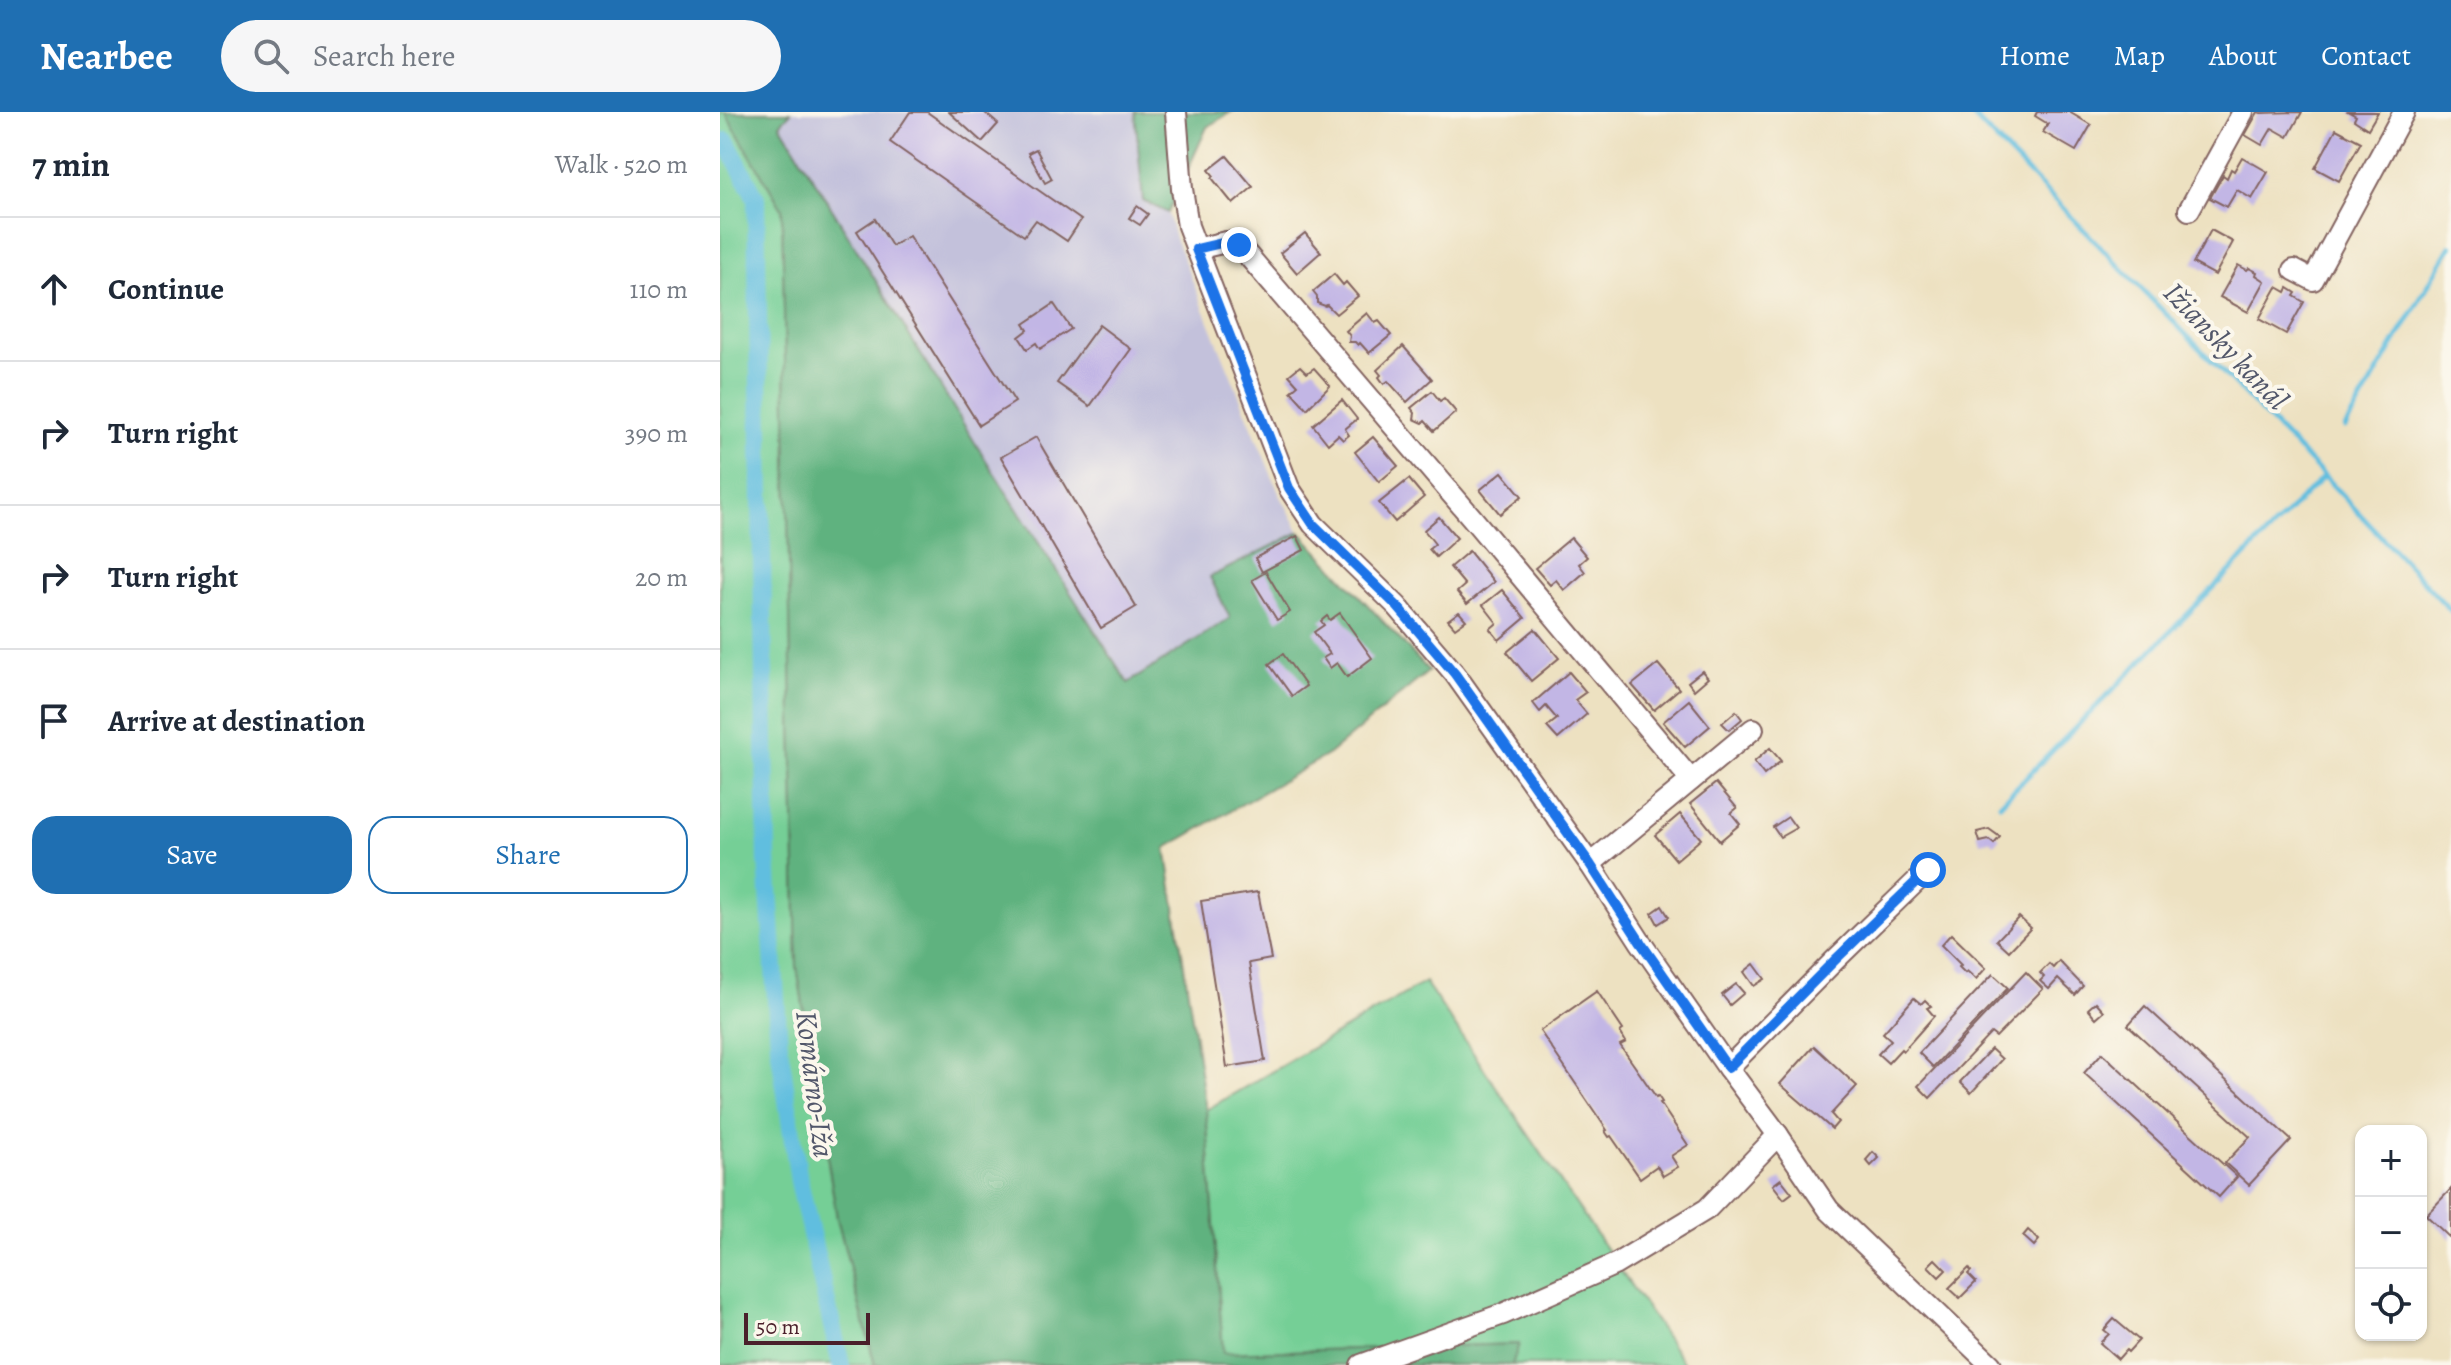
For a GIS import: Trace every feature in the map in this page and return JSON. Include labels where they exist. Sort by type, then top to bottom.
[{"type":"street","points":[[1176,112],[1188,226],[1289,488],[1313,524],[1397,606],[1455,674],[1829,1210],[1991,1365]]},
{"type":"street","points":[[2189,210],[2243,112]]},
{"type":"street","points":[[2294,270],[2313,280],[2404,112]]},
{"type":"street","points":[[1196,249],[1226,242],[1239,245],[1691,780]]},
{"type":"street","points":[[1590,864],[1753,729]]},
{"type":"street","points":[[1728,1068],[1928,870]]},
{"type":"street","points":[[1361,1365],[1503,1314],[1616,1264],[1707,1209],[1778,1135]]},
{"type":"shaded area","points":[[791,112],[1135,112],[1143,201],[1168,213],[1175,238],[1278,491],[1300,532],[1210,577],[1230,618],[1129,683],[977,446],[780,124]]},
{"type":"green space","points":[[720,112],[725,112],[782,209],[797,967],[837,1218],[875,1365],[720,1365]]},
{"type":"green space","points":[[725,112],[791,112],[780,124],[977,446],[1128,683],[1230,618],[1210,577],[1300,532],[1429,671],[1329,754],[1166,848],[1206,1110],[1223,1353],[1519,1344],[1512,1365],[875,1365],[837,1218],[797,967],[782,209]]},
{"type":"green space","points":[[1135,112],[1231,112],[1207,127],[1168,213],[1143,201]]},
{"type":"green space","points":[[1425,982],[1685,1365],[1512,1365],[1518,1344],[1223,1353],[1206,1110]]},
{"type":"building","points":[[910,112],[927,112],[1081,220],[1067,241],[1036,220],[1024,236],[890,142]]},
{"type":"building","points":[[949,112],[984,112],[998,124],[982,142]]},
{"type":"building","points":[[2037,112],[2069,112],[2091,125],[2076,151],[2043,132],[2048,124],[2035,116]]},
{"type":"building","points":[[2258,112],[2302,112],[2288,137],[2272,128],[2262,145],[2245,135]]},
{"type":"building","points":[[2349,112],[2378,112],[2368,129],[2354,120],[2356,116]]},
{"type":"building","points":[[2336,129],[2361,142],[2339,181],[2315,168]]},
{"type":"building","points":[[1036,149],[1052,179],[1045,183],[1028,153]]},
{"type":"building","points":[[1227,156],[1253,187],[1233,204],[1209,170]]},
{"type":"building","points":[[2242,157],[2268,172],[2252,199],[2237,190],[2227,207],[2210,198],[2223,175],[2227,178]]},
{"type":"building","points":[[1137,206],[1148,214],[1140,225],[1129,218]]},
{"type":"building","points":[[875,219],[892,246],[909,236],[1015,402],[979,425],[857,231]]},
{"type":"building","points":[[2211,230],[2233,242],[2215,275],[2193,263]]},
{"type":"building","points":[[1305,233],[1321,252],[1297,273],[1280,253]]},
{"type":"building","points":[[2238,265],[2257,272],[2256,275],[2265,281],[2248,312],[2220,297]]},
{"type":"building","points":[[1334,274],[1358,296],[1336,314],[1327,305],[1317,303],[1313,292]]},
{"type":"building","points":[[2277,287],[2286,292],[2288,288],[2304,302],[2286,334],[2259,319]]},
{"type":"building","points":[[1054,304],[1071,329],[1040,349],[1036,343],[1027,349],[1019,337],[1028,330],[1024,324]]},
{"type":"building","points":[[1367,313],[1391,335],[1369,353],[1360,343],[1349,342],[1350,336],[1346,331]]},
{"type":"building","points":[[1099,325],[1131,349],[1090,406],[1057,383]]},
{"type":"building","points":[[1403,346],[1432,379],[1407,402],[1388,381],[1384,384],[1377,370]]},
{"type":"building","points":[[1300,366],[1307,373],[1314,368],[1330,386],[1307,409],[1291,391],[1298,385],[1289,375]]},
{"type":"building","points":[[1432,391],[1440,401],[1444,398],[1456,412],[1434,431],[1425,421],[1414,419],[1415,413],[1411,408]]},
{"type":"building","points":[[1342,400],[1357,419],[1345,429],[1349,435],[1343,440],[1338,435],[1328,444],[1313,425]]},
{"type":"building","points":[[1036,437],[1136,607],[1101,628],[1001,457]]},
{"type":"building","points":[[1373,437],[1398,466],[1379,482],[1355,452]]},
{"type":"building","points":[[1502,472],[1522,496],[1500,514],[1480,490]]},
{"type":"building","points":[[1409,479],[1424,497],[1395,522],[1379,503]]},
{"type":"building","points":[[1439,517],[1457,538],[1436,557],[1429,549],[1435,544],[1424,530]]},
{"type":"building","points":[[1297,536],[1304,550],[1262,572],[1255,558]]},
{"type":"building","points":[[1571,538],[1587,557],[1579,564],[1585,572],[1564,590],[1556,580],[1550,585],[1535,568]]},
{"type":"building","points":[[1469,551],[1494,582],[1467,604],[1457,592],[1465,585],[1450,567]]},
{"type":"building","points":[[1266,572],[1290,612],[1277,620],[1252,580]]},
{"type":"building","points":[[1502,590],[1525,618],[1499,640],[1490,629],[1497,623],[1483,605]]},
{"type":"building","points":[[1459,612],[1466,620],[1455,628],[1448,620]]},
{"type":"building","points":[[1340,613],[1372,658],[1347,677],[1337,663],[1330,668],[1323,658],[1330,654],[1314,632],[1324,625],[1321,621],[1327,616],[1330,620]]},
{"type":"building","points":[[1535,629],[1559,658],[1531,681],[1507,652]]},
{"type":"building","points":[[1283,654],[1306,686],[1292,696],[1269,664]]},
{"type":"building","points":[[1658,664],[1679,689],[1654,710],[1632,685]]},
{"type":"building","points":[[1702,671],[1708,678],[1694,690],[1688,682]]},
{"type":"building","points":[[1569,672],[1586,692],[1575,700],[1587,714],[1558,739],[1547,727],[1557,719],[1546,706],[1540,712],[1533,703]]},
{"type":"building","points":[[1689,700],[1710,726],[1685,747],[1663,722]]},
{"type":"building","points":[[1736,711],[1742,719],[1729,730],[1722,723]]},
{"type":"building","points":[[1770,748],[1781,761],[1764,775],[1754,762]]},
{"type":"building","points":[[1716,783],[1737,808],[1731,813],[1740,824],[1720,841],[1690,804]]},
{"type":"building","points":[[1680,814],[1701,839],[1676,860],[1655,835]]},
{"type":"building","points":[[1788,817],[1796,828],[1780,837],[1773,827]]},
{"type":"building","points":[[1989,829],[2000,837],[1994,844],[1989,840],[1980,842],[1977,832]]},
{"type":"building","points":[[1258,892],[1271,959],[1249,963],[1265,1061],[1227,1067],[1201,901]]},
{"type":"building","points":[[1662,906],[1669,917],[1658,924],[1652,913]]},
{"type":"building","points":[[2019,917],[2031,928],[2009,951],[1997,940]]},
{"type":"building","points":[[1951,934],[1986,968],[1976,979],[1967,971],[1965,973],[1941,945]]},
{"type":"building","points":[[2059,961],[2083,986],[2075,995],[2058,979],[2049,989],[2040,981],[2044,977],[2040,973],[2049,964],[2053,968]]},
{"type":"building","points":[[1754,964],[1765,979],[1754,986],[1744,972]]},
{"type":"building","points":[[2026,972],[2043,989],[1996,1037],[1991,1033],[1930,1098],[1918,1086]]},
{"type":"building","points":[[1993,974],[2008,988],[1933,1067],[1919,1053]]},
{"type":"building","points":[[1736,984],[1744,993],[1730,1005],[1722,995]]},
{"type":"building","points":[[1597,991],[1623,1030],[1620,1032],[1626,1042],[1620,1045],[1658,1096],[1688,1145],[1671,1156],[1678,1167],[1663,1176],[1657,1166],[1640,1178],[1609,1137],[1540,1031]]},
{"type":"building","points":[[1914,998],[1921,1004],[1925,1000],[1934,1016],[1888,1063],[1878,1054],[1891,1040],[1883,1033]]},
{"type":"building","points":[[2096,1002],[2104,1011],[2096,1018],[2088,1009]]},
{"type":"building","points":[[2145,1006],[2291,1140],[2249,1185],[2225,1163],[2250,1137],[2128,1025]]},
{"type":"building","points":[[1814,1046],[1857,1086],[1831,1114],[1838,1122],[1832,1129],[1780,1084]]},
{"type":"building","points":[[1991,1049],[2002,1059],[1971,1093],[1960,1082]]},
{"type":"building","points":[[2102,1053],[2237,1177],[2219,1197],[2084,1073]]},
{"type":"building","points":[[1873,1152],[1879,1158],[1871,1166],[1866,1160]]},
{"type":"building","points":[[1781,1179],[1792,1193],[1784,1199],[1773,1185]]},
{"type":"building","points":[[2451,1189],[2451,1239],[2427,1216]]},
{"type":"building","points":[[2028,1230],[2039,1240],[2034,1246],[2023,1236]]},
{"type":"building","points":[[1935,1259],[1946,1270],[1939,1277],[1928,1266]]},
{"type":"building","points":[[1969,1268],[1971,1271],[1968,1274],[1976,1282],[1960,1298],[1949,1288]]},
{"type":"building","points":[[2114,1319],[2139,1340],[2118,1359],[2100,1343],[2109,1334],[2104,1330]]},
{"type":"waterway","name":"Ižiansky kanál","points":[[1969,112],[2324,476],[2451,611]]},
{"type":"waterway","name":"Komárno-Iža","points":[[726,141],[756,198],[767,860],[779,1046],[799,1181],[841,1365]]},
{"type":"waterway","points":[[2345,428],[2451,246]]},
{"type":"waterway","points":[[2000,804],[2324,476]]},
{"type":"route","points":[[1239,245],[1226,242],[1196,249],[1289,488],[1313,524],[1397,606],[1455,674],[1590,864],[1728,1068],[1928,870]]}]
